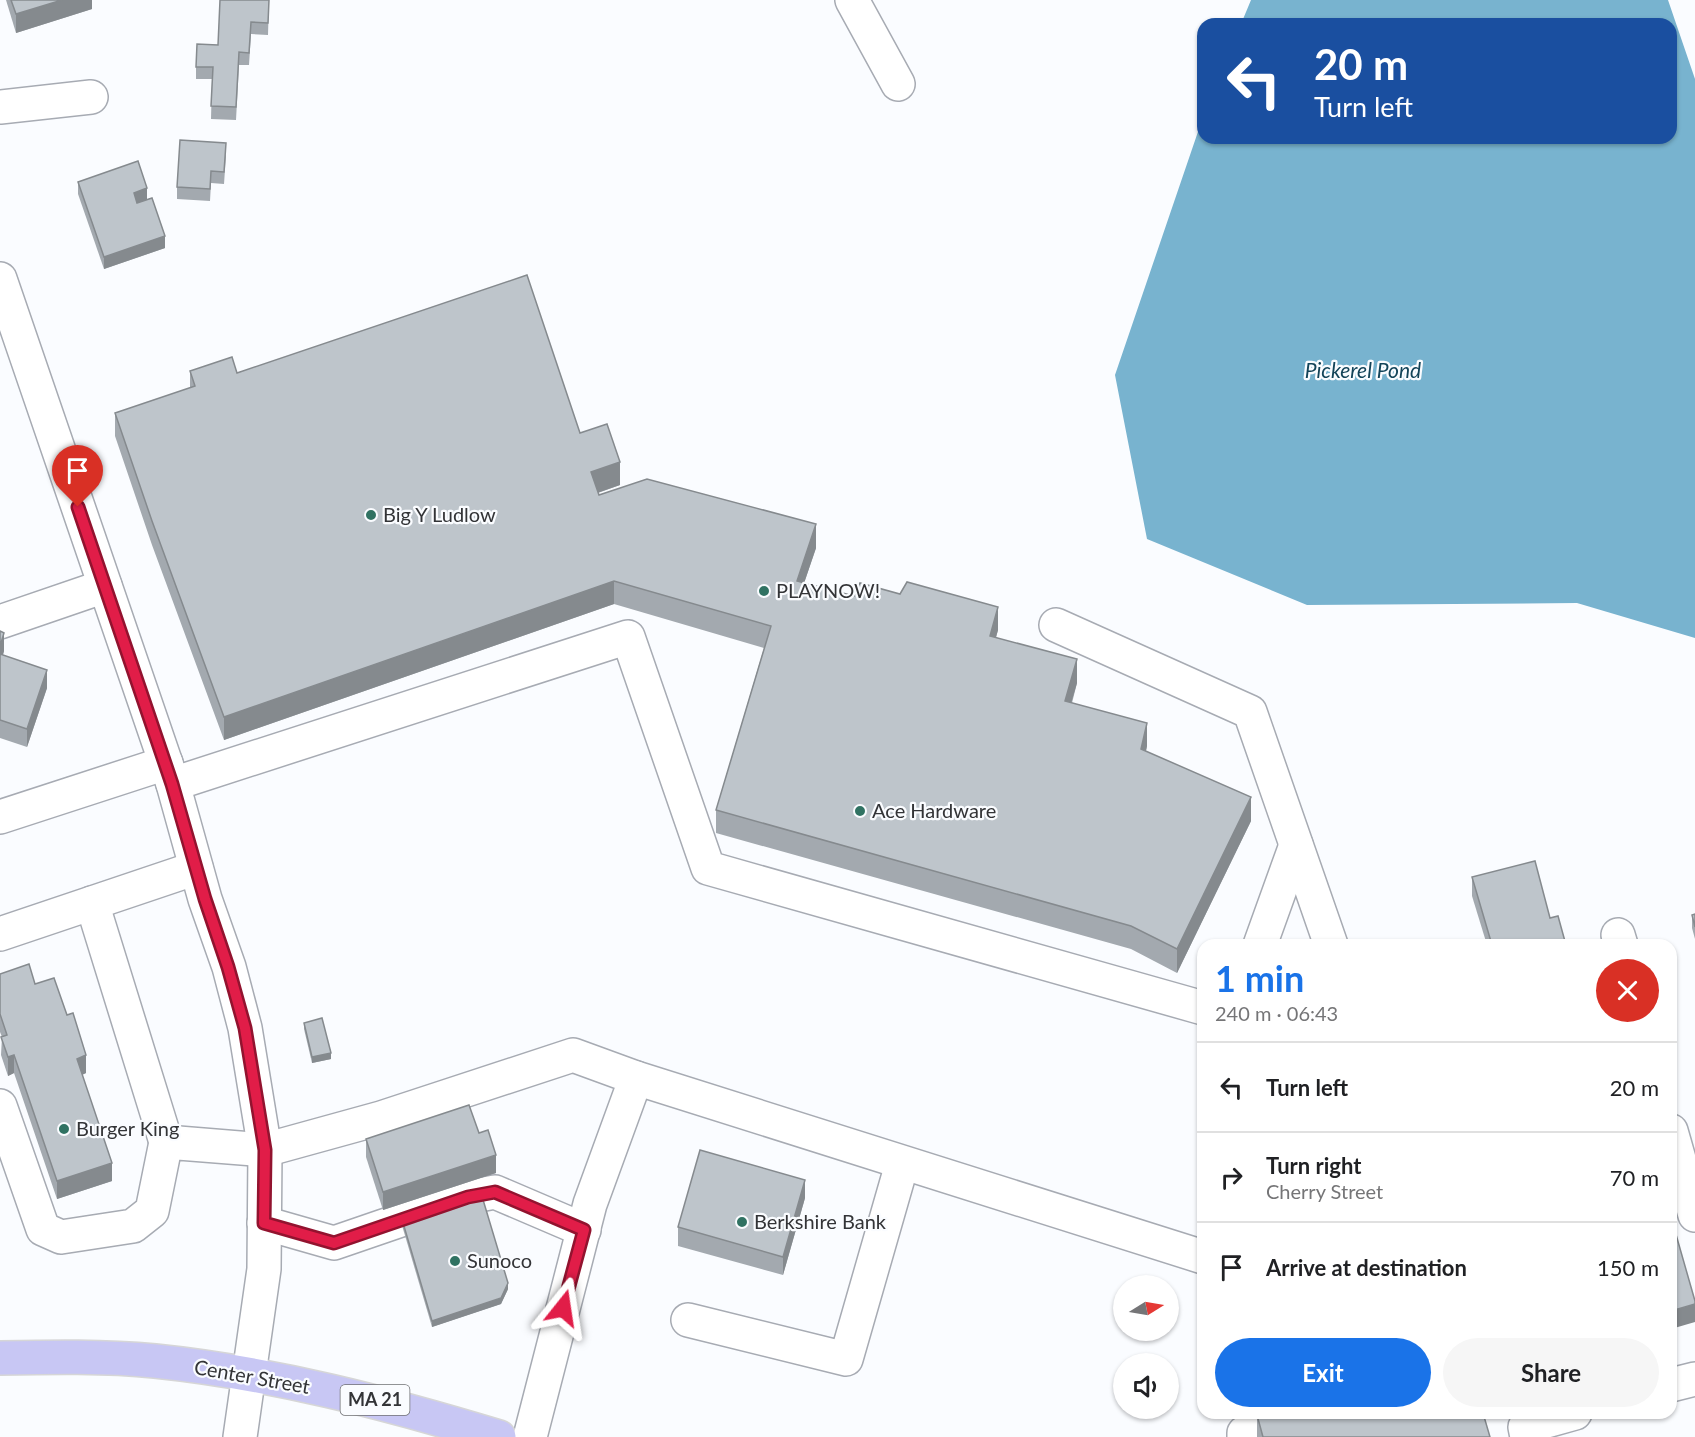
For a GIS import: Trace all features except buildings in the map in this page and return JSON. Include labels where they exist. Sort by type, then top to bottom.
[{"type":"main road","name":"Center Street","points":[[0,1358],[155,1361],[389,1403],[499,1437]]},
{"type":"street","points":[[852,0],[898,84]]},
{"type":"street","points":[[0,107],[91,97]]},
{"type":"street","points":[[0,279],[169,773],[245,1028],[265,1150],[264,1269],[240,1437]]},
{"type":"street","points":[[0,622],[105,586]]},
{"type":"street","points":[[1056,626],[1250,712],[1329,939]]},
{"type":"street","points":[[0,817],[169,773],[628,637],[708,868],[1197,1006]]},
{"type":"street","points":[[1262,939],[1296,845]]},
{"type":"street","points":[[0,934],[196,868]]},
{"type":"street","points":[[0,1106],[43,1229],[61,1237],[133,1226],[152,1211],[166,1142],[92,903]]},
{"type":"street","points":[[166,1142],[265,1150],[381,1118],[573,1055],[636,1078],[902,1164],[1197,1255]]},
{"type":"street","points":[[530,1437],[590,1204],[636,1078]]},
{"type":"street","points":[[1677,1152],[1695,1215]]},
{"type":"street","points":[[688,1320],[846,1359],[902,1164]]},
{"type":"street","points":[[264,1223],[334,1243],[468,1197],[495,1192],[584,1230]]},
{"type":"street","points":[[1677,1383],[1695,1378]]},
{"type":"street","points":[[1523,1426],[1551,1419]]},
{"type":"water","name":"Pickerel Pond","points":[[1251,0],[1668,0],[1674,18],[1244,18]]},
{"type":"water","name":"Pickerel Pond","points":[[1677,26],[1695,79],[1695,638],[1577,603],[1307,605],[1147,539],[1115,375],[1197,135],[1197,144],[1677,144]]},
{"type":"place","name":"Big Y Ludlow","points":[[371,515]]},
{"type":"place","name":"PLAYNOW!","points":[[764,591]]},
{"type":"place","name":"Ace Hardware","points":[[860,811]]},
{"type":"place","name":"Burger King","points":[[64,1129]]},
{"type":"place","name":"Berkshire Bank","points":[[742,1222]]},
{"type":"place","name":"Sunoco","points":[[455,1261]]},
{"type":"route","points":[[78,507],[172,784],[245,1028],[265,1150],[264,1223],[334,1243],[468,1197],[495,1192],[584,1230],[563,1308]]}]
